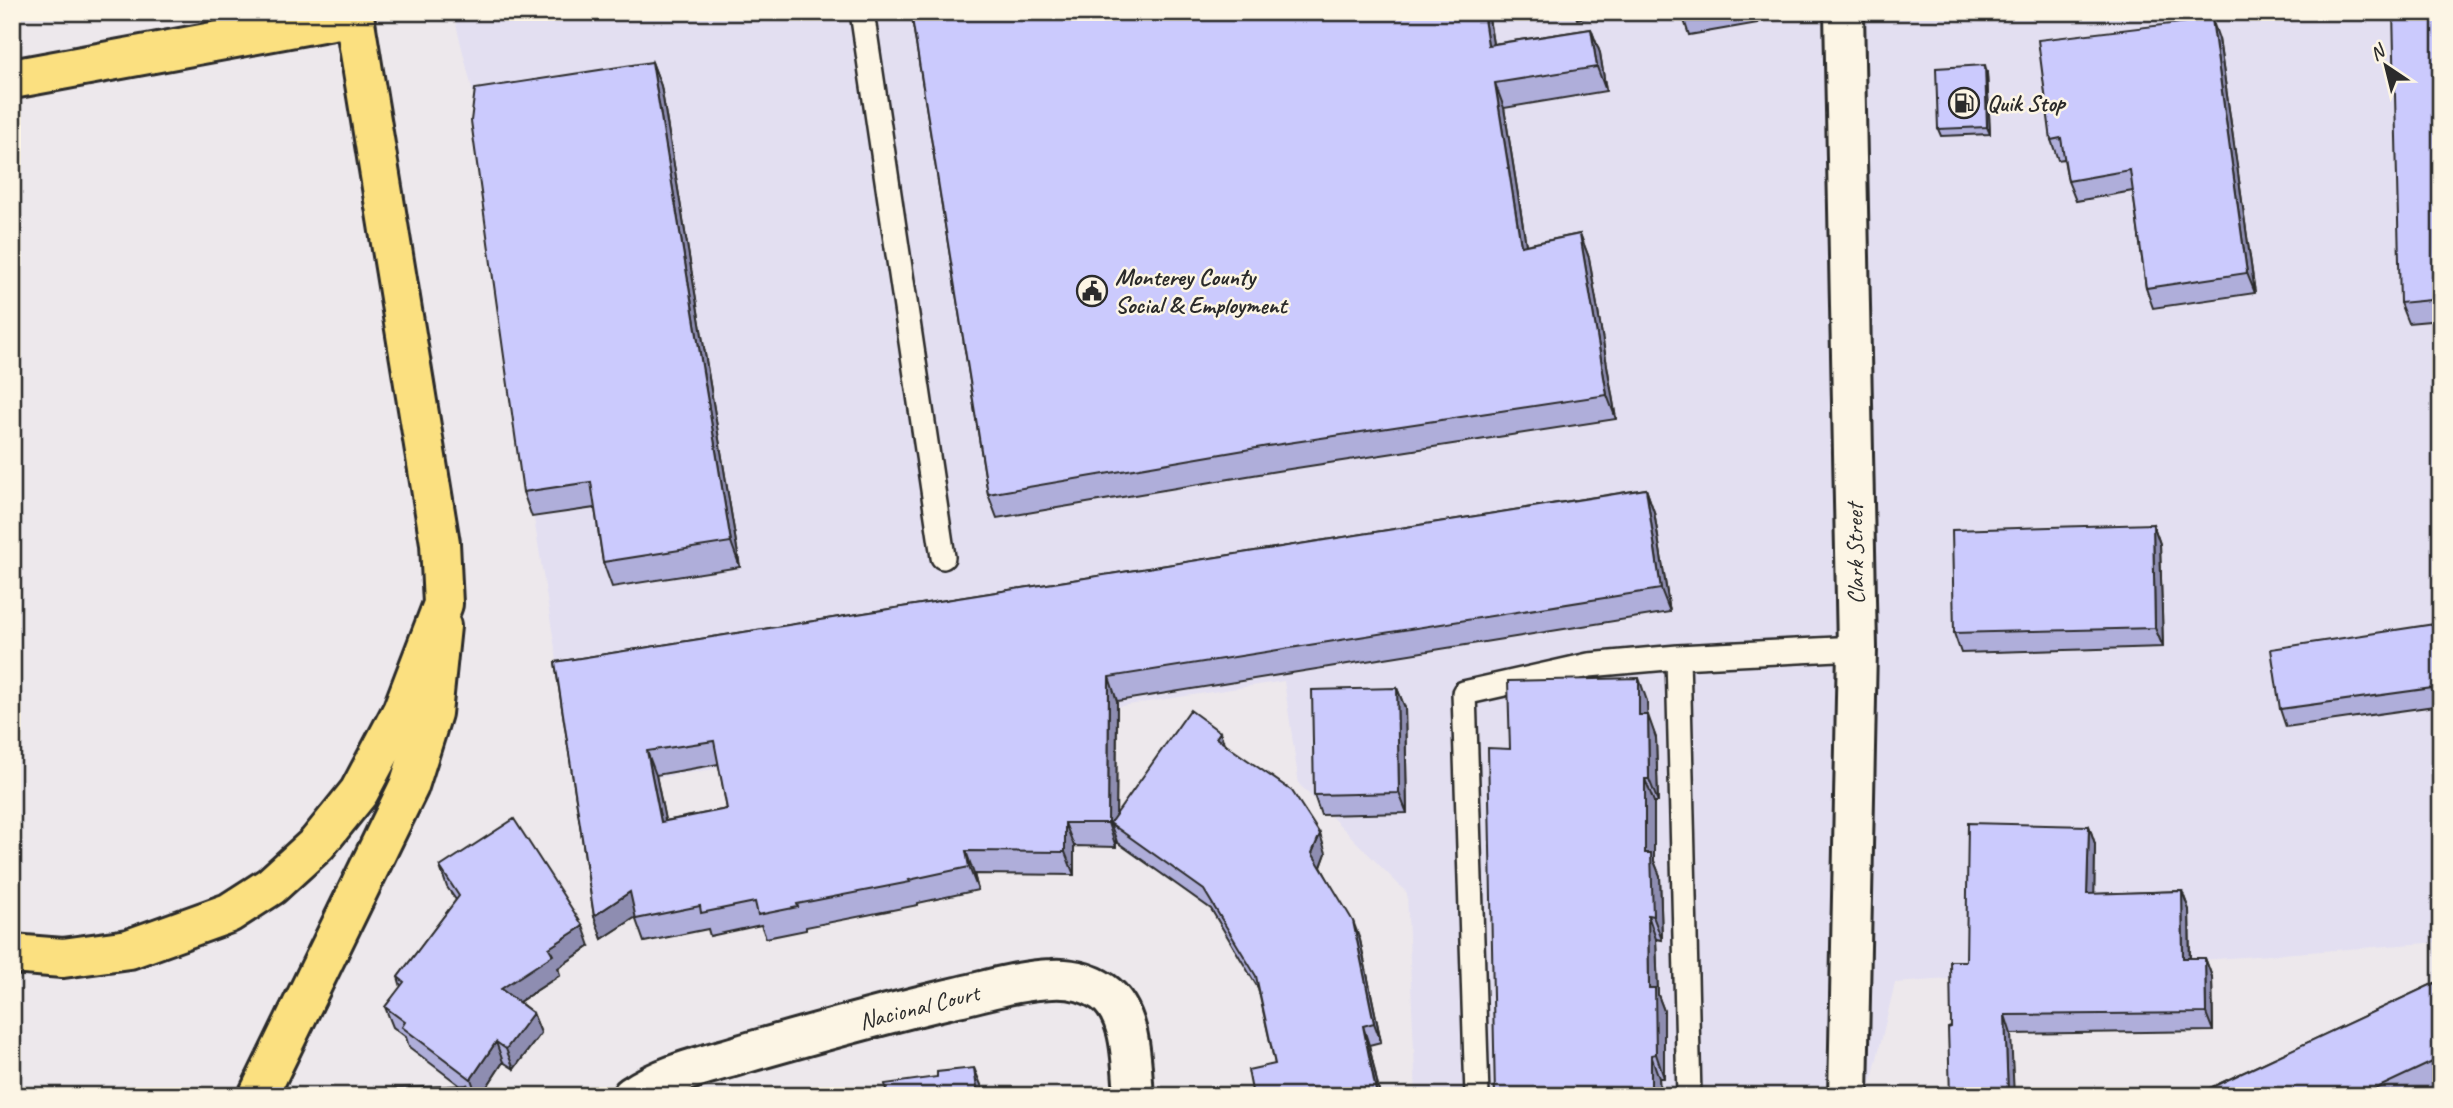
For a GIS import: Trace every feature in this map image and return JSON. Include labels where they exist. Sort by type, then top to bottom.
[{"type":"main road","points":[[12,79],[366,14],[440,543],[443,604],[432,713],[409,786],[258,1096]]},
{"type":"main road","points":[[12,954],[62,958],[129,949],[229,913],[271,886],[317,844],[359,792],[402,711],[443,604]]},
{"type":"street","name":"Clark Street","points":[[1844,12],[1857,648],[1848,1096]]},
{"type":"street","name":"Nacional Court","points":[[632,1096],[650,1084],[675,1074],[816,1033],[939,1001],[1031,981],[1053,979],[1088,985],[1103,992],[1115,1004],[1128,1041],[1134,1096]]},
{"type":"lane","points":[[862,12],[943,556]]},
{"type":"lane","points":[[1477,1096],[1464,693],[1589,665],[1678,657],[1857,648]]},
{"type":"lane","points":[[1678,657],[1689,1096]]},
{"type":"shaded area","points":[[453,12],[2441,12],[2441,942],[1895,983],[1868,1096],[1416,1096],[1407,893],[1299,784],[1284,681],[578,790],[474,149],[478,113]]},
{"type":"building","points":[[911,12],[1483,12],[1488,45],[1591,29],[1597,67],[1495,83],[1521,246],[1580,234],[1607,395],[1268,446],[988,494]]},
{"type":"building","points":[[1682,12],[1714,12],[1683,18]]},
{"type":"building","points":[[2393,12],[2441,12],[2441,299],[2400,303]]},
{"type":"building","points":[[2212,19],[2247,273],[2146,288],[2130,170],[2068,181],[2061,138],[2051,140],[2038,40]]},
{"type":"building","points":[[652,62],[731,542],[603,562],[591,482],[523,492],[471,121],[475,89]]},
{"type":"building","points":[[1985,65],[1987,127],[1938,129],[1936,68]]},
{"type":"building","points":[[1646,489],[1661,589],[1109,677],[1108,823],[1065,823],[1065,852],[966,851],[969,867],[758,915],[755,902],[701,913],[700,906],[636,919],[630,892],[594,916],[555,662]],"holes":[[[714,741],[727,809],[661,822],[647,751]]]},
{"type":"building","points":[[2153,524],[2155,628],[1954,633],[1952,530]]},
{"type":"building","points":[[2441,623],[2441,712],[2436,712],[2433,688],[2280,709],[2271,649]]},
{"type":"building","points":[[1639,678],[1639,715],[1648,715],[1649,779],[1645,779],[1645,853],[1651,853],[1653,916],[1648,915],[1649,988],[1655,988],[1656,1054],[1651,1055],[1651,1096],[1495,1096],[1488,748],[1510,749],[1508,681]]},
{"type":"building","points":[[1397,688],[1399,793],[1314,795],[1312,690]]},
{"type":"building","points":[[1190,710],[1220,732],[1216,738],[1292,791],[1320,834],[1312,853],[1353,921],[1374,1023],[1363,1026],[1377,1096],[1253,1096],[1248,1070],[1275,1064],[1256,976],[1204,890],[1110,823]]},
{"type":"building","points":[[514,819],[583,926],[549,948],[553,955],[501,989],[533,1013],[506,1049],[496,1042],[471,1079],[402,1027],[405,1022],[385,1007],[404,982],[398,977],[459,896],[440,867]]},
{"type":"building","points":[[1968,823],[2089,826],[2087,894],[2182,891],[2183,958],[2205,958],[2206,1013],[2005,1015],[2008,1096],[1950,1096],[1950,961],[1966,961]]},
{"type":"building","points":[[2441,980],[2441,1058],[2360,1096],[2193,1096]]},
{"type":"building","points":[[974,1068],[978,1096],[887,1096],[885,1084],[937,1077],[937,1072]]},
{"type":"building","points":[[467,1085],[460,1096],[381,1096],[381,1089]]},
{"type":"building","points":[[1022,1092],[1023,1096],[999,1096]]},
{"type":"place","name":"Quik Stop","points":[[1964,103]]},
{"type":"place","name":"Monterey County Social & Employment","points":[[1092,291]]}]
